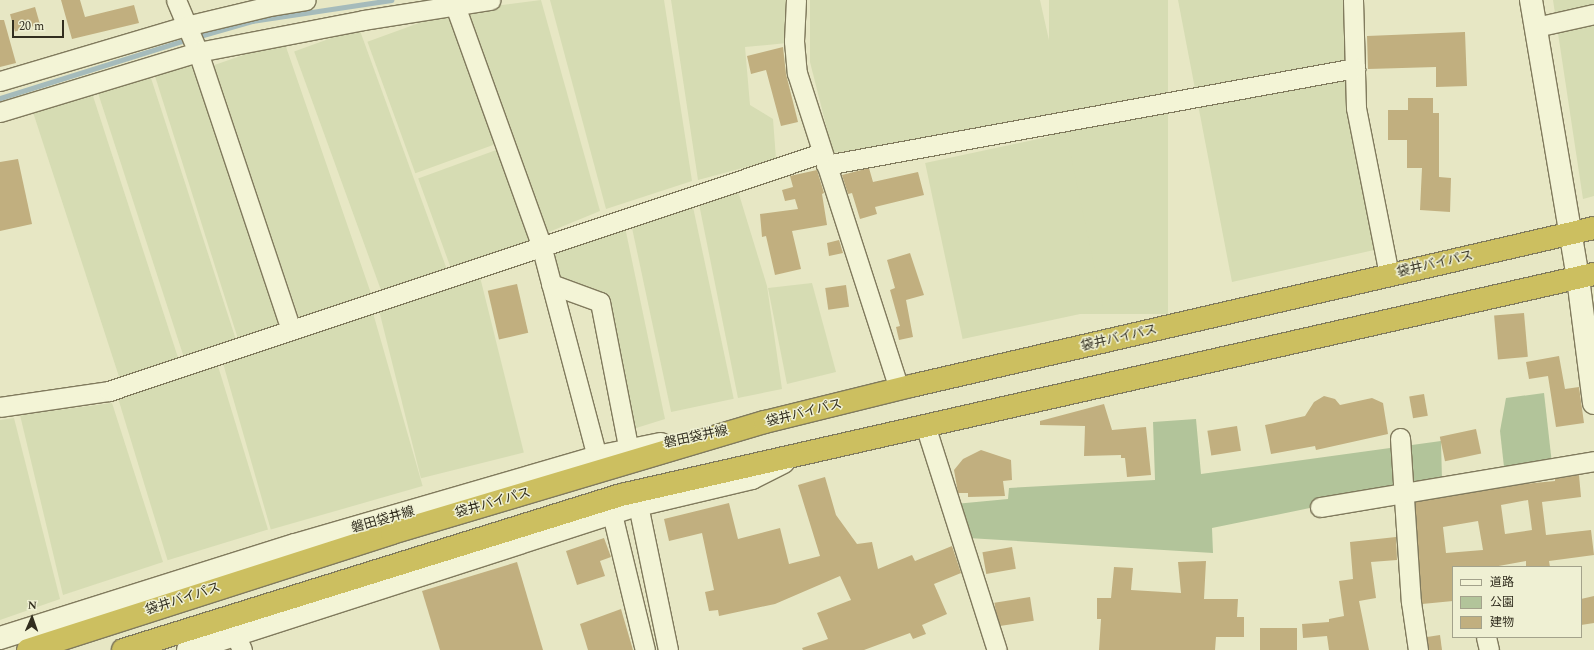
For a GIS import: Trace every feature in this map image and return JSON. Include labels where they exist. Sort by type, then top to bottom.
[{"type":"highway","name":"袋井バイパス","points":[[28,650],[392,533],[770,421],[900,389],[1594,228]]},
{"type":"highway","points":[[123,650],[621,495],[925,424],[1586,276]]},
{"type":"main road","points":[[1531,0],[1569,233],[1586,276],[1594,403]]},
{"type":"main road","name":"磐田袋井線","points":[[0,638],[295,546],[597,457],[770,421]]},
{"type":"main road","points":[[188,650],[239,642],[638,505],[752,478],[800,453]]},
{"type":"street","points":[[176,0],[192,39],[291,330]]},
{"type":"street","points":[[0,112],[192,39],[269,6],[306,0]]},
{"type":"street","points":[[0,81],[192,39],[454,2],[490,0]]},
{"type":"street","points":[[796,0],[794,41],[797,74],[900,389]]},
{"type":"street","points":[[1353,0],[1356,108],[1389,275]]},
{"type":"street","points":[[454,2],[541,245],[597,457]]},
{"type":"street","points":[[1536,27],[1594,14]]},
{"type":"street","points":[[0,407],[109,392],[541,245],[824,159],[1354,68]]},
{"type":"street","points":[[551,284],[600,302],[629,451]]},
{"type":"street","points":[[925,424],[997,650]]},
{"type":"street","points":[[1400,438],[1411,602],[1418,650]]},
{"type":"street","points":[[1320,507],[1594,461]]},
{"type":"street","points":[[638,505],[668,650]]},
{"type":"street","points":[[612,514],[645,650]]},
{"type":"street","points":[[1486,638],[1488,650]]},
{"type":"green space","points":[[541,0],[600,211],[544,234],[464,10]]},
{"type":"green space","points":[[550,0],[664,0],[692,181],[606,209]]},
{"type":"green space","points":[[671,0],[787,0],[787,43],[745,47],[750,105],[773,119],[776,159],[698,180]]},
{"type":"green space","points":[[810,0],[1040,0],[1067,121],[833,153],[810,62]]},
{"type":"green space","points":[[1049,0],[1168,0],[1168,314],[1049,314]]},
{"type":"green space","points":[[1178,0],[1354,0],[1356,108],[1383,248],[1232,282]]},
{"type":"green space","points":[[1553,0],[1594,0],[1594,196],[1583,199]]},
{"type":"green space","points":[[452,11],[500,143],[415,173],[367,42]]},
{"type":"green space","points":[[359,28],[447,270],[382,293],[294,52]]},
{"type":"green space","points":[[284,41],[372,295],[300,320],[212,66]]},
{"type":"green space","points":[[192,62],[285,324],[238,339],[154,73]]},
{"type":"green space","points":[[150,75],[236,339],[184,356],[98,92]]},
{"type":"green space","points":[[92,93],[178,358],[119,378],[33,112]]},
{"type":"green space","points":[[1066,133],[1103,309],[963,339],[925,163]]},
{"type":"green space","points":[[499,149],[532,239],[451,269],[418,178]]},
{"type":"green space","points":[[738,191],[767,286],[782,389],[738,398],[699,204]]},
{"type":"green space","points":[[693,207],[734,399],[671,412],[630,220]]},
{"type":"green space","points":[[625,227],[665,419],[633,429],[606,295],[560,280],[551,250]]},
{"type":"green space","points":[[480,277],[524,453],[421,478],[377,303]]},
{"type":"green space","points":[[812,283],[836,372],[787,384],[768,288]]},
{"type":"green space","points":[[373,313],[423,486],[271,530],[221,357]]},
{"type":"green space","points":[[218,366],[268,530],[168,560],[118,397]]},
{"type":"green space","points":[[1544,393],[1552,464],[1505,476],[1500,431],[1506,398]]},
{"type":"green space","points":[[112,403],[163,562],[63,595],[20,415]]},
{"type":"green space","points":[[14,418],[60,599],[0,620],[0,420]]},
{"type":"green space","points":[[1196,419],[1201,474],[1441,441],[1442,481],[1212,528],[1213,553],[968,538],[955,504],[1008,499],[1009,488],[1155,480],[1153,422]]},
{"type":"building","points":[[61,0],[80,0],[85,17],[134,5],[139,23],[72,39]]},
{"type":"building","points":[[35,7],[40,24],[15,31],[10,14]]},
{"type":"building","points":[[0,20],[4,20],[16,63],[0,67]]},
{"type":"building","points":[[1465,32],[1467,86],[1436,87],[1436,67],[1368,69],[1367,36]]},
{"type":"building","points":[[783,47],[786,74],[798,122],[781,126],[766,70],[751,74],[747,56]]},
{"type":"building","points":[[1408,98],[1433,98],[1433,113],[1439,113],[1439,177],[1451,178],[1450,212],[1420,210],[1422,168],[1407,168],[1407,140],[1388,140],[1388,110],[1408,110]]},
{"type":"building","points":[[18,159],[32,224],[0,231],[0,162]]},
{"type":"building","points":[[869,168],[873,182],[918,172],[924,195],[875,207],[877,214],[860,219],[852,193],[848,194],[842,175]]},
{"type":"building","points":[[817,170],[824,193],[822,194],[827,225],[792,231],[801,269],[775,275],[766,236],[762,237],[760,214],[798,209],[795,199],[785,201],[782,190],[793,187],[790,176]]},
{"type":"building","points":[[839,240],[843,253],[829,256],[827,243]]},
{"type":"building","points":[[910,253],[924,295],[906,300],[913,337],[899,340],[896,327],[900,326],[890,290],[895,288],[887,260]]},
{"type":"building","points":[[517,284],[528,333],[499,339],[488,291]]},
{"type":"building","points":[[846,285],[849,307],[828,310],[825,288]]},
{"type":"building","points":[[1524,313],[1528,357],[1498,359],[1494,316]]},
{"type":"building","points":[[1559,356],[1565,389],[1579,387],[1584,423],[1556,427],[1548,376],[1529,379],[1526,362]]},
{"type":"building","points":[[1424,394],[1428,416],[1413,418],[1409,397]]},
{"type":"building","points":[[1324,396],[1335,399],[1340,405],[1372,398],[1383,403],[1388,434],[1316,450],[1315,446],[1271,454],[1265,425],[1305,416],[1314,402]]},
{"type":"building","points":[[1104,404],[1112,430],[1146,427],[1151,475],[1127,477],[1125,458],[1121,458],[1121,455],[1084,456],[1085,426],[1040,425],[1040,421]]},
{"type":"building","points":[[1237,426],[1241,451],[1211,455],[1207,431]]},
{"type":"building","points":[[1476,429],[1481,453],[1445,461],[1440,437]]},
{"type":"building","points":[[981,450],[1011,460],[1012,480],[1003,481],[1005,496],[968,497],[968,493],[958,493],[954,470],[963,459]]},
{"type":"building","points":[[1579,475],[1581,497],[1542,502],[1546,535],[1591,530],[1594,555],[1549,561],[1550,566],[1526,566],[1526,561],[1498,566],[1452,566],[1452,601],[1422,604],[1415,502],[1524,484],[1555,481],[1555,479]],"holes":[[[1528,500],[1532,530],[1505,534],[1501,505]],[[1478,521],[1483,550],[1446,553],[1443,527]]]},
{"type":"building","points":[[825,477],[836,515],[857,544],[872,542],[878,569],[912,555],[915,561],[952,546],[961,573],[934,584],[947,614],[922,625],[926,634],[913,639],[910,633],[864,650],[803,650],[802,648],[828,639],[817,613],[851,600],[840,576],[775,604],[719,616],[718,610],[709,611],[705,592],[714,590],[702,533],[669,541],[664,519],[729,503],[738,539],[780,528],[789,564],[820,556],[798,485]]},
{"type":"building","points":[[1396,537],[1397,560],[1371,562],[1376,598],[1359,601],[1369,650],[1329,650],[1327,636],[1303,638],[1302,624],[1329,622],[1329,619],[1344,616],[1339,581],[1353,579],[1350,542]]},
{"type":"building","points":[[604,538],[611,557],[600,561],[605,576],[577,585],[566,551]]},
{"type":"building","points":[[1012,547],[1016,569],[986,574],[982,552]]},
{"type":"building","points":[[1206,561],[1204,599],[1238,599],[1237,617],[1244,617],[1244,637],[1216,637],[1215,650],[1099,650],[1101,619],[1097,619],[1097,598],[1111,598],[1114,567],[1133,568],[1131,590],[1181,593],[1178,562]]},
{"type":"building","points":[[517,562],[543,650],[440,650],[422,591]]},
{"type":"building","points":[[1594,596],[1594,623],[1582,625],[1582,599]]},
{"type":"building","points":[[1030,597],[1034,621],[998,626],[994,603]]},
{"type":"building","points":[[621,609],[633,650],[588,650],[580,624]]},
{"type":"building","points":[[1260,628],[1297,628],[1297,650],[1260,650]]},
{"type":"building","points":[[1440,635],[1442,650],[1429,650],[1427,637]]},
{"type":"waterway","points":[[196,37],[252,21],[391,0]]},
{"type":"waterway","points":[[0,98],[188,39]]}]
